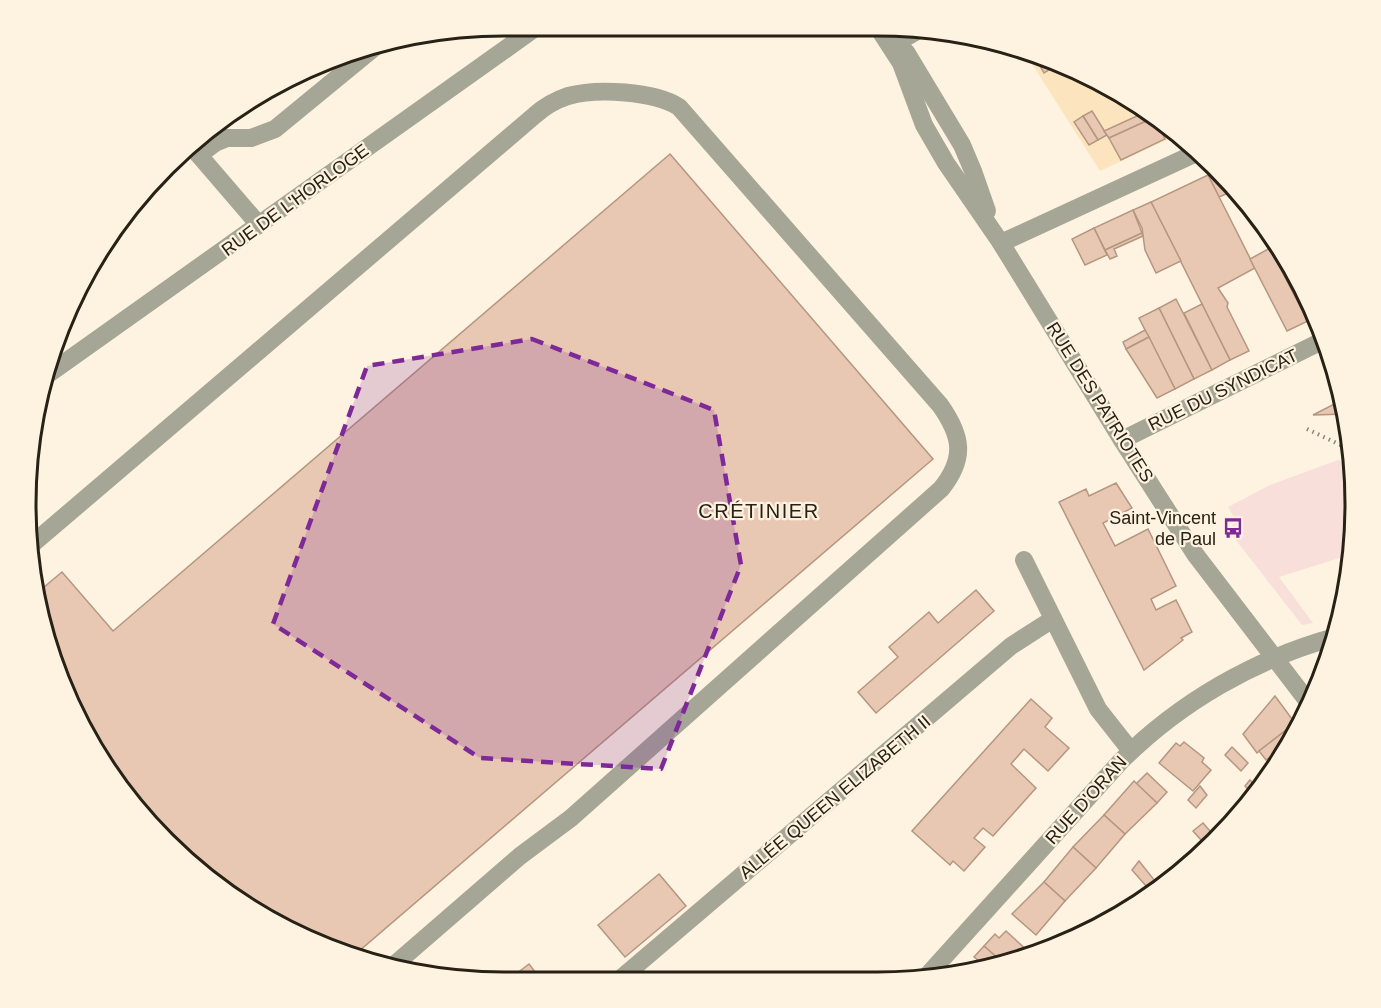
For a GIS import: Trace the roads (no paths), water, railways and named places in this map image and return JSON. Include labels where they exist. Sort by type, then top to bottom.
[{"type":"street","name":"RUE DE L'HORLOGE","points":[[57,368],[524,36]]},
{"type":"street","name":"RUE DES PATRIOTES","points":[[894,38],[924,125],[946,163],[1001,243],[1195,554],[1304,695]]},
{"type":"street","points":[[198,150],[227,138],[251,138],[275,129],[360,59]]},
{"type":"street","points":[[37,540],[535,114],[558,100],[583,93],[649,95],[670,101],[679,107],[932,396],[948,416],[958,438],[955,469],[941,489],[571,818],[520,856],[400,960]]},
{"type":"street","points":[[196,152],[259,225]]},
{"type":"street","points":[[1001,243],[1190,156]]},
{"type":"street","name":"RUE DU SYNDICAT","points":[[1122,440],[1316,344]]},
{"type":"street","points":[[1024,560],[1098,709],[1131,751]]},
{"type":"street","name":"ALLÉE QUEEN ELIZABETH II","points":[[629,972],[1011,646],[1053,619]]},
{"type":"street","name":"RUE D'ORAN","points":[[935,968],[1131,751],[1176,715],[1248,668],[1324,641]]},
{"type":"place","name":"Saint-Vincent de Paul","points":[[1233,528]]},
{"type":"district","name":"CRÉTINIER","points":[[759,511]]}]
